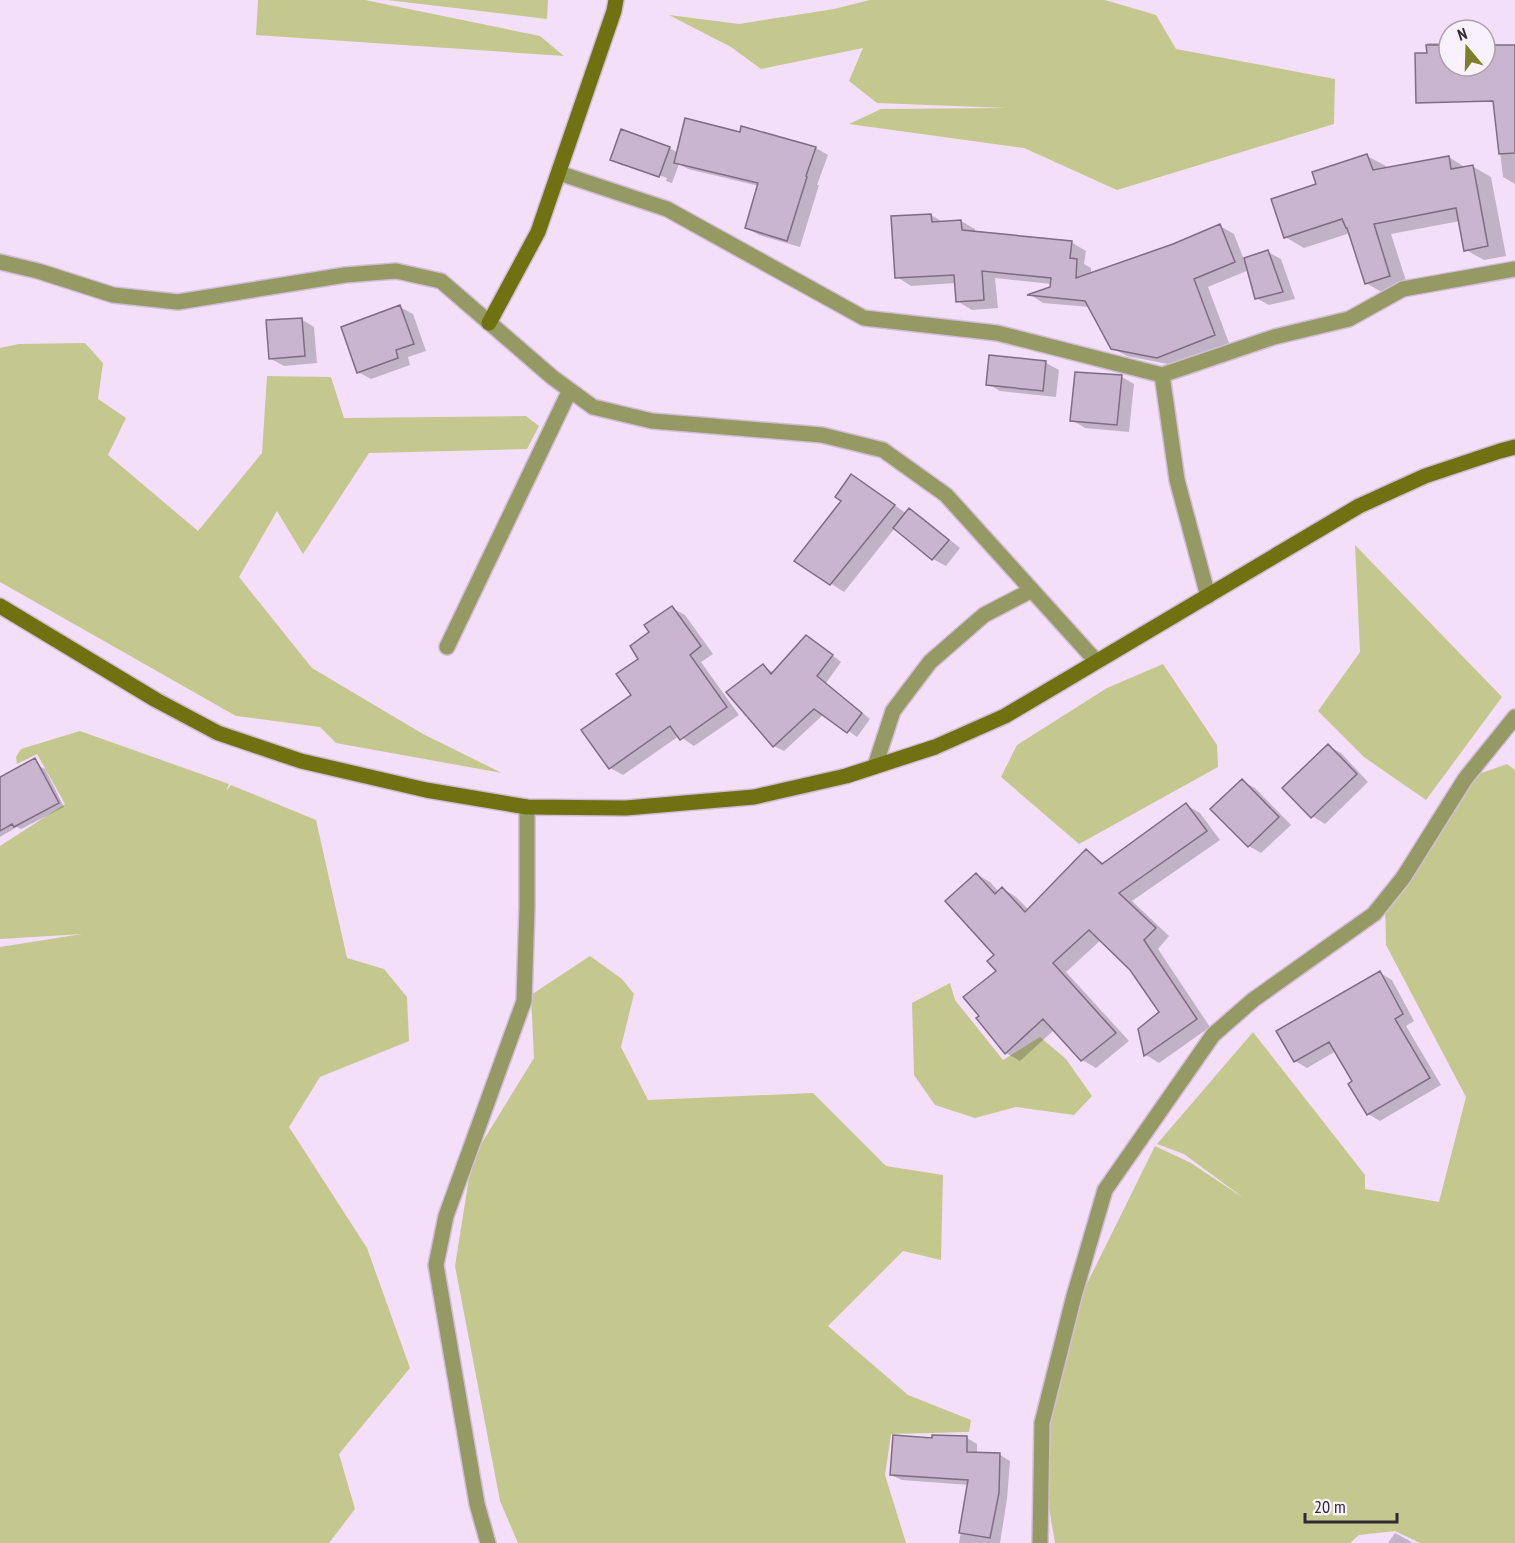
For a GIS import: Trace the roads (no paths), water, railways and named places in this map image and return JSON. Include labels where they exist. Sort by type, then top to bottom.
[{"type":"street","points":[[489,323],[538,231],[616,0]]},
{"type":"street","points":[[559,173],[667,209],[864,318],[997,333],[1162,375],[1274,337],[1349,319],[1403,289],[1515,269]]},
{"type":"street","points":[[0,262],[38,271],[113,295],[178,302],[345,275],[396,271],[441,281],[593,407],[651,421],[822,435],[883,450],[946,495],[1096,661]]},
{"type":"street","points":[[1162,375],[1177,480],[1208,596]]},
{"type":"street","points":[[447,648],[570,390]]},
{"type":"street","points":[[0,606],[156,700],[218,733],[319,765],[426,790],[527,807],[626,808],[754,797],[846,776],[935,747],[1005,716],[1359,506],[1425,476],[1515,447]]},
{"type":"street","points":[[875,766],[893,711],[930,662],[984,615],[1032,590]]},
{"type":"street","points":[[1041,1543],[1042,1424],[1074,1296],[1105,1190],[1213,1035],[1253,1000],[1374,914],[1403,878],[1465,779],[1515,717]]},
{"type":"street","points":[[488,1543],[477,1504],[436,1265],[446,1216],[524,1000],[527,807]]}]
